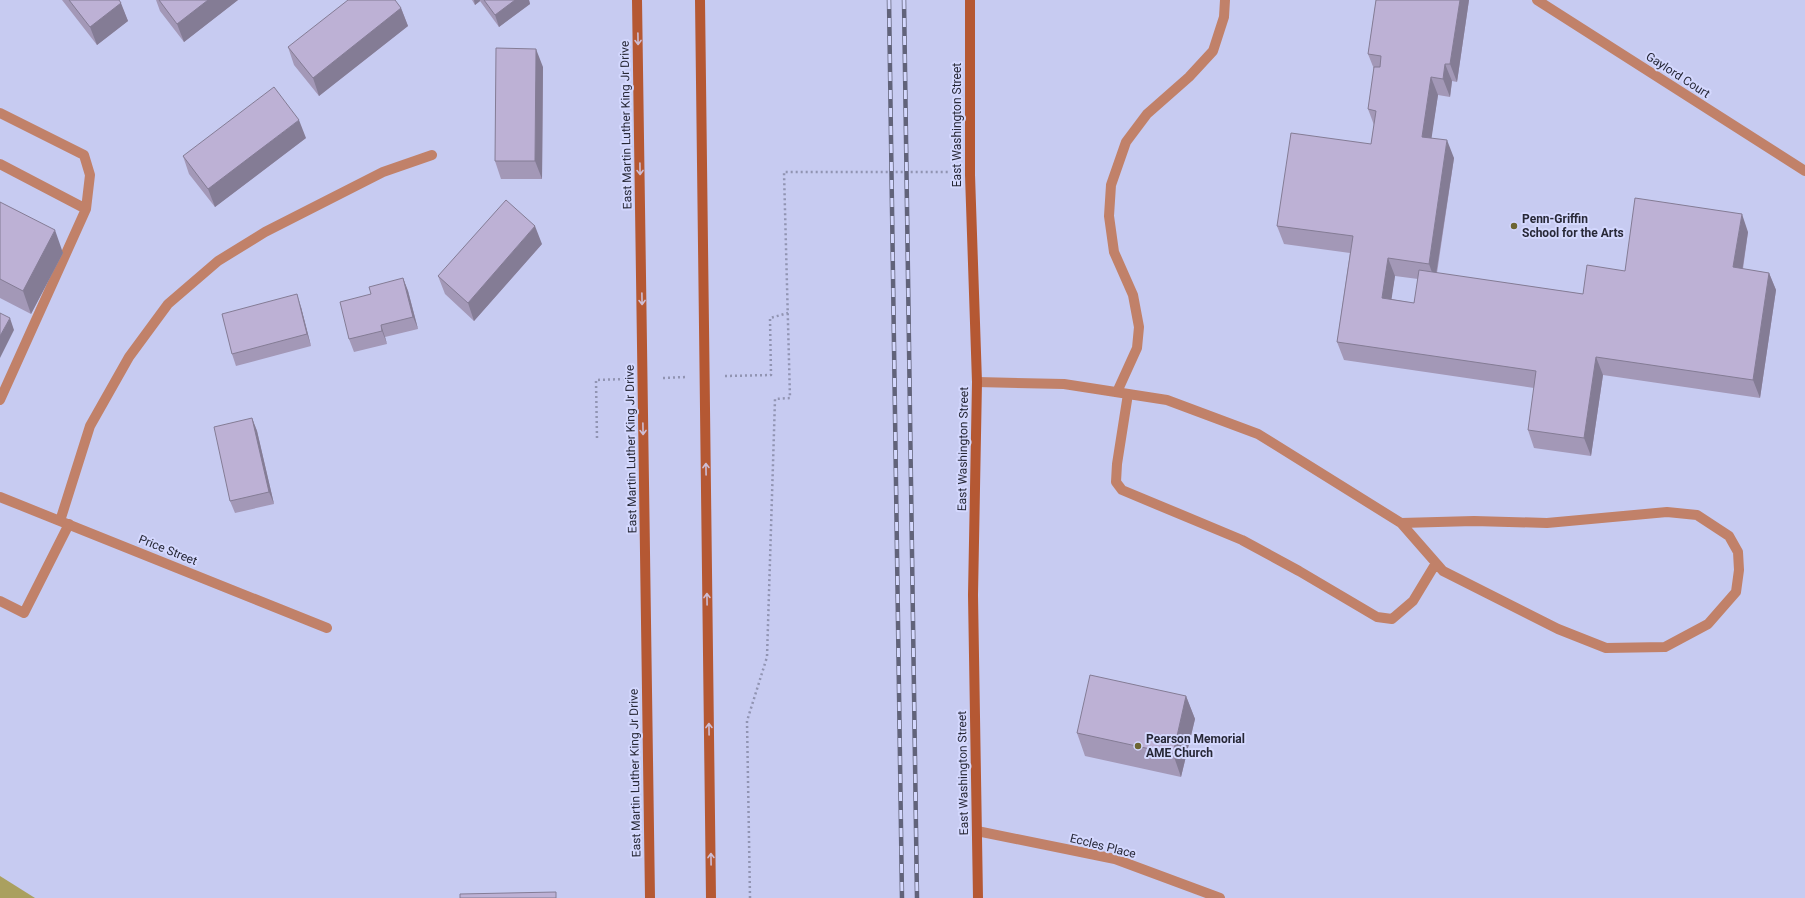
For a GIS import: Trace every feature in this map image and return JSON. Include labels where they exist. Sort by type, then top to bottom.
[{"type":"main road","name":"East Martin Luther King Jr Drive","points":[[637,0],[650,898]]},
{"type":"main road","points":[[700,0],[711,898]]},
{"type":"main road","name":"East Washington Street","points":[[970,0],[970,172],[978,382],[974,595],[978,898]]},
{"type":"street","points":[[1117,392],[1138,348],[1139,327],[1133,295],[1114,252],[1109,216],[1111,185],[1126,142],[1147,114],[1189,78],[1213,51],[1224,17],[1225,0]]},
{"type":"street","name":"Gaylord Court","points":[[1537,0],[1805,171]]},
{"type":"street","points":[[0,113],[84,156],[90,175],[86,209],[0,400]]},
{"type":"street","points":[[0,601],[24,613],[65,522],[90,426],[129,357],[168,304],[218,261],[265,232],[383,172],[432,155]]},
{"type":"street","points":[[0,164],[86,209]]},
{"type":"street","points":[[978,382],[1064,384],[1167,400],[1258,434],[1401,523],[1443,571],[1558,629],[1606,648],[1664,647],[1708,624],[1736,592],[1739,570],[1738,552],[1729,536],[1697,515],[1667,512],[1547,523],[1474,520],[1401,523]]},
{"type":"street","points":[[1128,394],[1116,482],[1122,490],[1242,540],[1299,571],[1377,617],[1392,619],[1413,601],[1436,563]]},
{"type":"street","name":"Price Street","points":[[0,497],[327,628]]},
{"type":"street","name":"Eccles Place","points":[[977,831],[1115,860],[1220,898]]},
{"type":"path","points":[[750,898],[747,721],[767,657],[775,399],[790,398],[784,172],[970,172]]},
{"type":"path","points":[[771,375],[770,318],[788,313]]},
{"type":"path","points":[[596,380],[597,438]]},
{"type":"shaded area","points":[[0,876],[35,898],[0,898]]},
{"type":"building","points":[[69,0],[119,0],[121,3],[90,27]]},
{"type":"building","points":[[159,0],[208,0],[177,24]]},
{"type":"building","points":[[348,0],[395,0],[401,8],[313,78],[288,47]]},
{"type":"building","points":[[484,0],[515,0],[495,15]]},
{"type":"building","points":[[1376,0],[1460,0],[1450,64],[1445,64],[1443,79],[1431,77],[1422,137],[1447,140],[1429,264],[1388,258],[1382,298],[1414,303],[1419,270],[1583,294],[1587,265],[1625,271],[1635,198],[1742,214],[1733,267],[1769,273],[1753,380],[1596,357],[1584,438],[1528,430],[1536,371],[1337,342],[1353,236],[1277,226],[1291,133],[1371,144],[1376,111],[1368,109],[1374,67],[1380,67],[1381,56],[1368,54]]},
{"type":"building","points":[[496,48],[536,49],[535,161],[495,161]]},
{"type":"building","points":[[274,87],[299,120],[208,189],[183,156]]},
{"type":"building","points":[[506,200],[535,226],[468,303],[438,276]]},
{"type":"building","points":[[0,202],[55,230],[23,291],[0,279]]},
{"type":"building","points":[[403,278],[413,317],[381,325],[382,331],[349,339],[340,302],[371,294],[369,287]]},
{"type":"building","points":[[297,294],[307,334],[232,354],[222,314]]},
{"type":"building","points":[[0,313],[10,318],[0,336]]},
{"type":"building","points":[[252,418],[269,492],[230,501],[214,427]]},
{"type":"building","points":[[1090,675],[1186,696],[1173,754],[1077,733]]},
{"type":"building","points":[[556,892],[556,898],[460,898],[460,894]]},
{"type":"railway","points":[[889,0],[902,898]]},
{"type":"railway","points":[[904,0],[917,898]]},
{"type":"place","name":"Penn-Griffin School for the Arts","points":[[1514,226]]},
{"type":"place","name":"Pearson Memorial AME Church","points":[[1138,746]]}]
